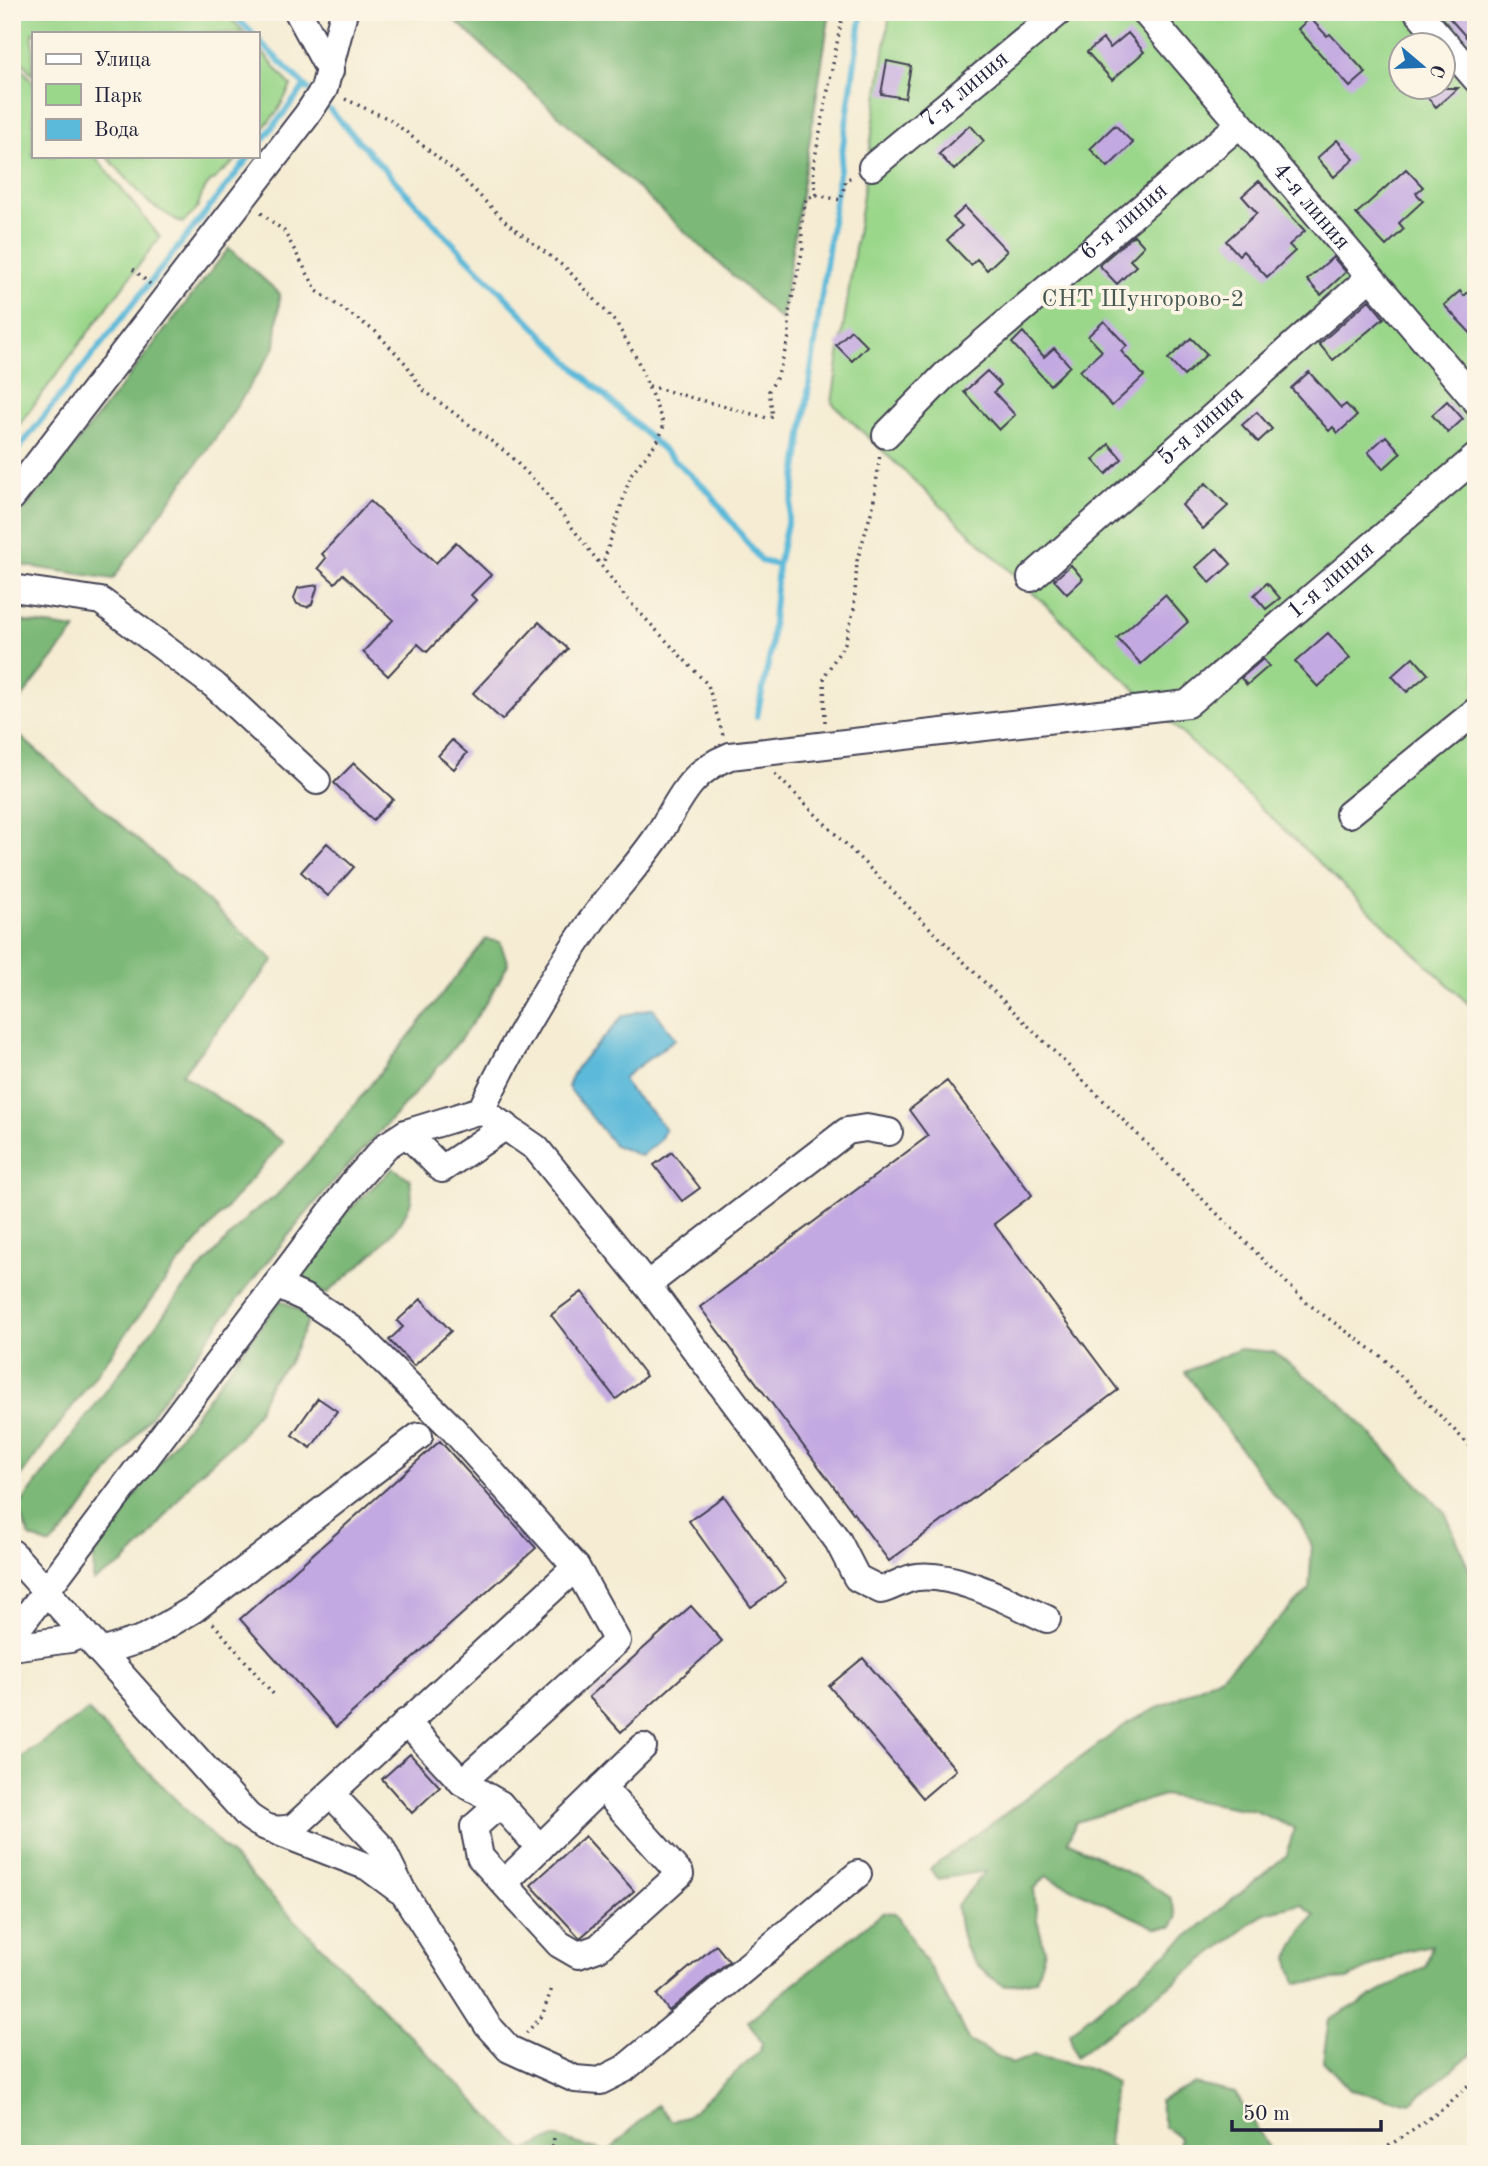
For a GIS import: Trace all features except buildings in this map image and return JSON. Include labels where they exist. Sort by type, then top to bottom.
[{"type":"street","points":[[298,12],[327,80]]},
{"type":"street","points":[[12,498],[243,198],[327,80],[344,12]]},
{"type":"street","name":"7-я линия","points":[[872,167],[1059,12]]},
{"type":"street","name":"4-я линия","points":[[1145,12],[1476,401]]},
{"type":"street","points":[[1418,12],[1476,79]]},
{"type":"street","name":"6-я линия","points":[[886,435],[944,376],[1240,124]]},
{"type":"street","name":"5-я линия","points":[[1031,578],[1370,277]]},
{"type":"street","name":"1-я линия","points":[[827,743],[1187,704],[1476,457]]},
{"type":"street","points":[[12,589],[101,601],[214,685],[317,781]]},
{"type":"street","points":[[1349,814],[1476,711]]},
{"type":"street","points":[[12,1636],[352,1185],[386,1146],[406,1133],[481,1110],[513,1047],[588,926],[656,837],[693,777],[712,763],[742,755],[827,743]]},
{"type":"street","points":[[481,1110],[536,1148],[647,1285],[838,1541],[857,1577],[881,1590],[915,1577],[933,1577],[981,1590],[1046,1619]]},
{"type":"street","points":[[406,1133],[442,1169],[506,1126]]},
{"type":"street","points":[[647,1285],[705,1237],[847,1131],[866,1128],[889,1132]]},
{"type":"street","points":[[276,1285],[305,1298],[352,1329],[453,1429],[576,1567],[617,1642],[462,1782]]},
{"type":"street","points":[[12,1647],[70,1639],[92,1643],[145,1638],[194,1609],[419,1436]]},
{"type":"street","points":[[12,1553],[247,1816],[263,1828],[368,1867],[403,1892]]},
{"type":"street","points":[[278,1832],[294,1827],[576,1567]]},
{"type":"street","points":[[406,1722],[462,1782],[500,1804],[540,1848]]},
{"type":"street","points":[[504,1883],[643,1747]]},
{"type":"street","points":[[500,1804],[474,1827],[480,1857],[559,1944],[578,1955],[597,1948],[680,1874],[602,1787]]},
{"type":"street","points":[[331,1794],[381,1847],[403,1892],[488,2026],[509,2049],[575,2079],[600,2081],[624,2069],[858,1874]]},
{"type":"path","points":[[818,196],[814,168],[843,12]]},
{"type":"path","points":[[327,80],[391,120],[456,172],[507,223],[567,269],[617,324],[649,386],[664,425],[659,439],[631,474],[603,565]]},
{"type":"path","points":[[649,386],[767,418],[773,417],[769,391],[778,375],[789,337],[789,312],[803,248],[801,228],[806,199],[818,196],[841,200]]},
{"type":"path","points":[[243,198],[284,231],[317,291],[376,332],[406,364],[422,390],[507,453],[541,487],[626,598],[708,685],[742,755],[1307,1303],[1382,1357],[1476,1452]]},
{"type":"path","points":[[827,743],[824,677],[845,643],[854,609],[857,561],[867,535],[877,464],[886,435]]},
{"type":"path","points":[[194,1609],[229,1638],[275,1696]]},
{"type":"path","points":[[509,2049],[542,2016],[552,1988]]},
{"type":"path","points":[[1377,2154],[1443,2109],[1476,2078]]},
{"type":"path","points":[[552,2154],[554,2137]]},
{"type":"green space","points":[[12,12],[224,12],[244,32],[32,32],[32,74],[12,50]]},
{"type":"green space","points":[[446,12],[830,12],[781,320]]},
{"type":"green space","name":"СНТ Шунгорово-2","points":[[890,12],[1476,12],[1476,1011],[832,403]]},
{"type":"green space","points":[[259,48],[291,86],[277,112],[259,133]]},
{"type":"green space","points":[[12,57],[32,81],[32,158],[97,158],[160,237],[12,434]]},
{"type":"green space","points":[[108,158],[238,158],[209,184],[202,193],[197,209],[182,223],[150,204]]},
{"type":"green space","points":[[229,248],[280,294],[275,347],[222,429],[113,579],[12,564],[12,526]]},
{"type":"green space","points":[[12,620],[76,629],[12,710]]},
{"type":"green space","points":[[12,729],[274,960],[182,1074],[283,1142],[174,1269],[12,1488]]},
{"type":"green space","points":[[486,939],[500,942],[508,964],[468,1029],[419,1089],[340,1174],[283,1242],[71,1524],[50,1545],[30,1537],[17,1509],[186,1285],[250,1214],[275,1197],[314,1156]]},
{"type":"green space","points":[[393,1168],[410,1179],[412,1199],[397,1227],[386,1240],[326,1294],[295,1280],[338,1220]]},
{"type":"green space","points":[[280,1300],[310,1316],[288,1364],[271,1381],[258,1411],[240,1437],[195,1477],[148,1539],[123,1564],[93,1581],[94,1551]]},
{"type":"green space","points":[[1240,1349],[1274,1352],[1341,1403],[1446,1514],[1476,1586],[1476,2050],[1411,2103],[1350,2090],[1323,2061],[1329,2020],[1426,1966],[1432,1945],[1404,1951],[1347,1979],[1296,1983],[1288,1958],[1302,1931],[1315,1916],[1302,1904],[1265,1913],[1076,2057],[1069,2033],[1287,1855],[1294,1828],[1255,1811],[1164,1795],[1076,1822],[1068,1841],[1171,1898],[1177,1918],[1172,1927],[1156,1928],[1046,1876],[1034,1889],[1037,1920],[1045,1950],[1036,1980],[1005,1986],[974,1962],[964,1943],[959,1920],[957,1905],[986,1871],[938,1879],[930,1869],[1129,1722],[1220,1677],[1309,1590],[1312,1546],[1299,1520],[1276,1497],[1185,1372]]},
{"type":"green space","points":[[88,1711],[524,2151],[554,2137],[608,2152],[657,2105],[672,2121],[686,2117],[759,2052],[762,2043],[748,2021],[883,1912],[895,1913],[938,1981],[969,2041],[1012,2064],[1034,2055],[1094,2070],[1115,2082],[1108,2145],[1119,2154],[12,2154],[12,1764]]},
{"type":"green space","points":[[1194,2084],[1235,2093],[1273,2154],[1179,2154],[1180,2137],[1165,2127],[1159,2101]]},
{"type":"water","points":[[653,1008],[675,1039],[623,1078],[665,1130],[659,1141],[641,1156],[614,1145],[568,1087],[584,1058],[622,1016]]},
{"type":"waterway","points":[[231,12],[251,32]]},
{"type":"waterway","points":[[757,716],[770,655],[778,565],[794,491],[862,12]]},
{"type":"waterway","points":[[259,41],[308,89]]},
{"type":"waterway","points":[[259,144],[305,86]]},
{"type":"waterway","points":[[330,110],[443,233],[580,373],[709,492],[761,561],[778,565]]},
{"type":"waterway","points":[[12,457],[248,158]]}]
